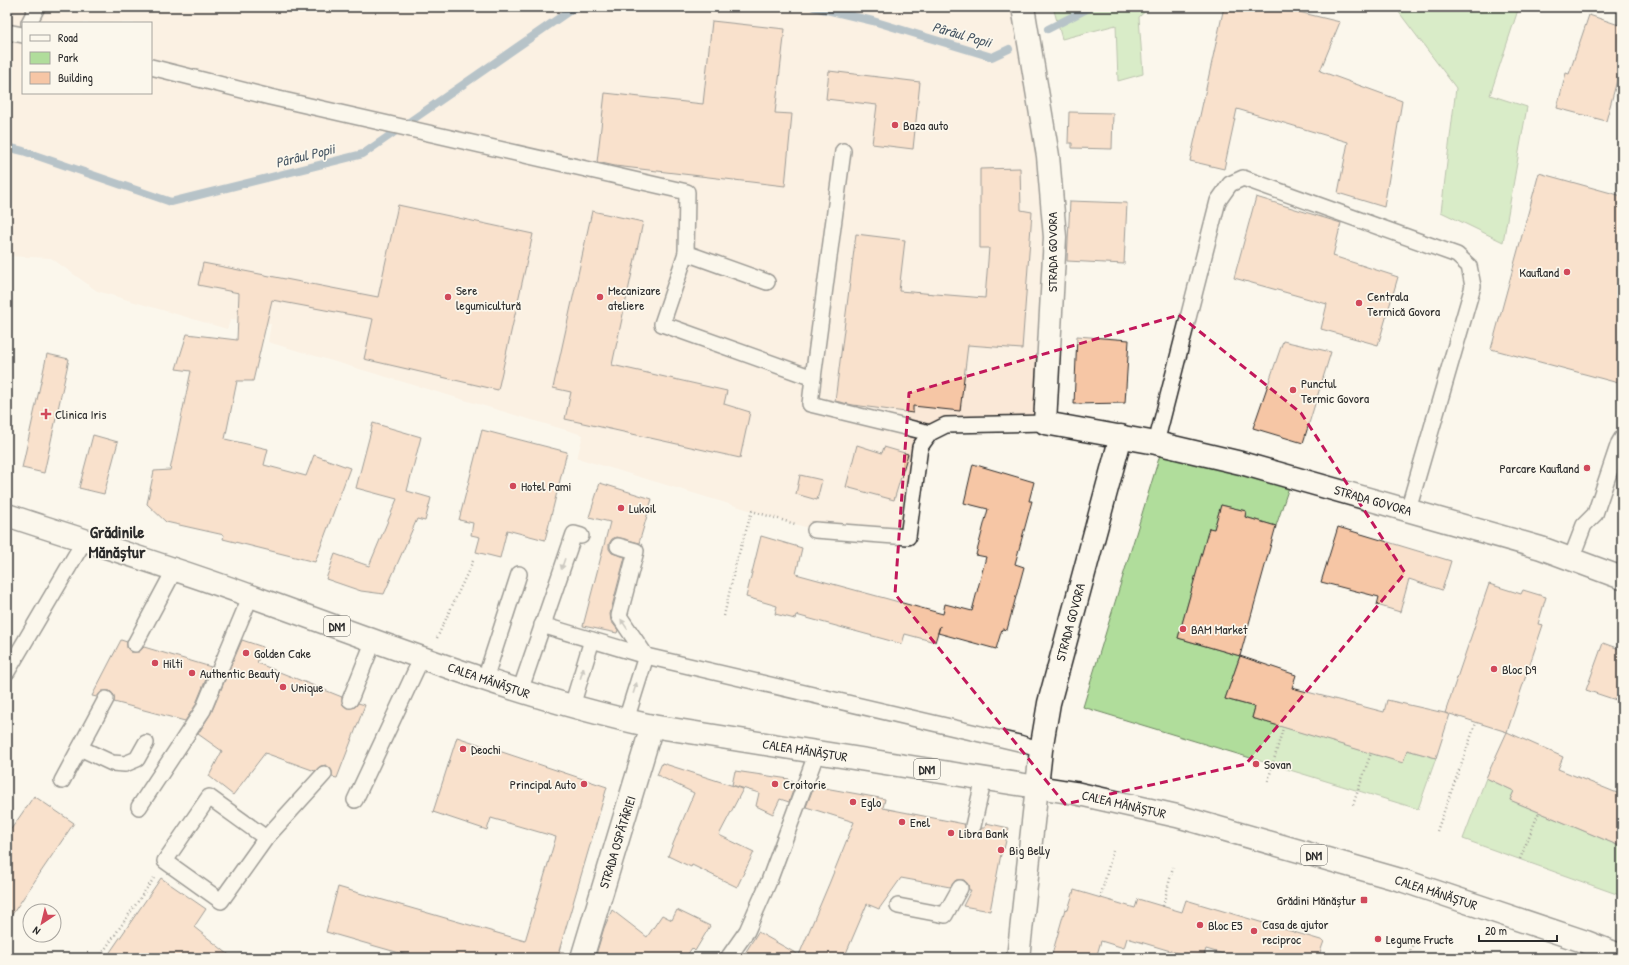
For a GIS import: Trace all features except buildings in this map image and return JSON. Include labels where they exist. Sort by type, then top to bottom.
[{"type":"street","name":"STRADA GOVORA","points":[[1023,7],[1048,156],[1055,237],[1045,423],[1156,443],[1241,463],[1541,548],[1622,578]]},
{"type":"street","name":"STRADA GOVORA","points":[[1018,958],[1041,750],[1048,703],[1121,436]]},
{"type":"street","name":"CALEA MĂNĂȘTUR","points":[[7,515],[175,569],[485,679],[572,706],[652,726],[1037,786],[1177,816],[1404,881],[1619,953]]},
{"type":"street","name":"STRADA OSPĂTĂRIEI","points":[[582,958],[652,726]]},
{"type":"lane","points":[[30,22],[37,7]]},
{"type":"lane","points":[[7,32],[22,35]]},
{"type":"lane","points":[[152,67],[278,98],[687,192],[686,253],[662,324],[812,378]]},
{"type":"lane","points":[[843,151],[812,378],[810,404],[930,433]]},
{"type":"lane","points":[[1156,443],[1218,201],[1230,184],[1243,178],[1457,255],[1469,266],[1473,286],[1408,510]]},
{"type":"lane","points":[[686,253],[767,282]]},
{"type":"lane","points":[[815,530],[908,537],[920,447],[930,433],[946,425],[1045,423]]},
{"type":"lane","points":[[1570,559],[1584,525],[1595,514],[1622,438]]},
{"type":"lane","points":[[520,691],[574,534],[581,536]]},
{"type":"lane","points":[[7,672],[84,541]]},
{"type":"lane","points":[[618,546],[636,551],[619,616],[646,656]]},
{"type":"lane","points":[[135,644],[175,569]]},
{"type":"lane","points":[[485,679],[519,574]]},
{"type":"lane","points":[[139,807],[204,710],[251,596]]},
{"type":"lane","points":[[542,625],[646,656],[1019,743],[1041,750]]},
{"type":"lane","points":[[350,700],[374,640]]},
{"type":"lane","points":[[572,706],[592,640]]},
{"type":"lane","points":[[626,720],[646,656]]},
{"type":"lane","points":[[355,800],[422,657]]},
{"type":"lane","points":[[62,781],[106,699]]},
{"type":"lane","points":[[80,748],[112,763],[125,764],[138,759],[146,743]]},
{"type":"lane","points":[[728,958],[748,931],[770,881],[817,752]]},
{"type":"lane","points":[[266,838],[209,798],[166,861],[221,901],[266,838],[324,774]]},
{"type":"lane","points":[[973,826],[984,778]]},
{"type":"lane","points":[[898,906],[945,915],[960,888]]},
{"type":"path","points":[[724,616],[736,563],[752,511],[815,530]]},
{"type":"path","points":[[437,639],[473,561]]},
{"type":"path","points":[[1437,831],[1476,723]]},
{"type":"path","points":[[1268,781],[1283,728]]},
{"type":"path","points":[[1353,804],[1371,753]]},
{"type":"path","points":[[1520,859],[1539,812]]},
{"type":"path","points":[[1100,898],[1113,851]]},
{"type":"path","points":[[99,958],[166,861]]},
{"type":"path","points":[[1163,906],[1173,867]]},
{"type":"path","points":[[1408,958],[1414,940]]},
{"type":"highlighted area","points":[[1179,315],[1301,413],[1405,573],[1246,764],[1065,804],[895,594],[909,393]]},
{"type":"shaded area","points":[[7,7],[1023,7],[1048,156],[1045,423],[930,433],[908,537],[815,530],[577,458],[583,435],[268,342],[271,324],[231,319],[227,329],[97,291],[51,258],[7,256]]},
{"type":"green space","points":[[1053,7],[1150,7],[1139,17],[1143,74],[1118,81],[1116,25],[1062,39]]},
{"type":"green space","points":[[1395,7],[1519,7],[1490,95],[1527,107],[1503,242],[1441,212],[1456,88]]},
{"type":"green space","points":[[1163,445],[1292,478],[1276,526],[1245,517],[1246,511],[1221,505],[1214,529],[1209,529],[1178,638],[1240,656],[1225,699],[1255,707],[1252,718],[1403,762],[1407,750],[1436,758],[1418,809],[1083,707]]},
{"type":"green space","points":[[1486,778],[1514,791],[1510,800],[1622,847],[1622,896],[1463,839]]},
{"type":"waterway","name":"Pârâul Popii","points":[[7,147],[23,151],[171,202],[363,154],[575,7]]},
{"type":"waterway","name":"Pârâul Popii","points":[[814,7],[873,21],[992,57],[1009,49]]},
{"type":"waterway","name":"Pârâul Popii","points":[[1048,29],[1091,7]]},
{"type":"place","name":"Baza auto","points":[[895,125]]},
{"type":"place","name":"Kaufland","points":[[1567,272]]},
{"type":"place","name":"Sere legumicultură","points":[[448,297]]},
{"type":"place","name":"Mecanizare ateliere","points":[[600,297]]},
{"type":"place","name":"Centrala Termică Govora","points":[[1359,303]]},
{"type":"place","name":"Punctul Termic Govora","points":[[1293,390]]},
{"type":"place","name":"Clinica Iris","points":[[46,414]]},
{"type":"place","name":"Parcare Kaufland","points":[[1587,468]]},
{"type":"place","name":"Hotel Pami","points":[[513,486]]},
{"type":"place","name":"Lukoil","points":[[621,508]]},
{"type":"place","name":"BAM Market","points":[[1183,629]]},
{"type":"place","name":"Golden Cake","points":[[246,653]]},
{"type":"place","name":"Hilti","points":[[155,663]]},
{"type":"place","name":"Bloc D9","points":[[1494,669]]},
{"type":"place","name":"Authentic Beauty","points":[[192,673]]},
{"type":"place","name":"Unique","points":[[283,687]]},
{"type":"place","name":"Deochi","points":[[463,749]]},
{"type":"place","name":"Sovan","points":[[1256,764]]},
{"type":"place","name":"Principal Auto","points":[[584,784]]},
{"type":"place","name":"Croitorie","points":[[775,784]]},
{"type":"place","name":"Eglo","points":[[853,802]]},
{"type":"place","name":"Enel","points":[[902,822]]},
{"type":"place","name":"Libra Bank","points":[[951,833]]},
{"type":"place","name":"Big Belly","points":[[1001,850]]},
{"type":"place","name":"Grădini Mănăștur","points":[[1364,900]]},
{"type":"place","name":"Bloc E5","points":[[1200,925]]},
{"type":"place","name":"Casa de ajutor reciproc","points":[[1254,931]]},
{"type":"place","name":"Legume Fructe","points":[[1378,939]]},
{"type":"district","name":"Grădinile Mănăștur","points":[[117,541]]}]
